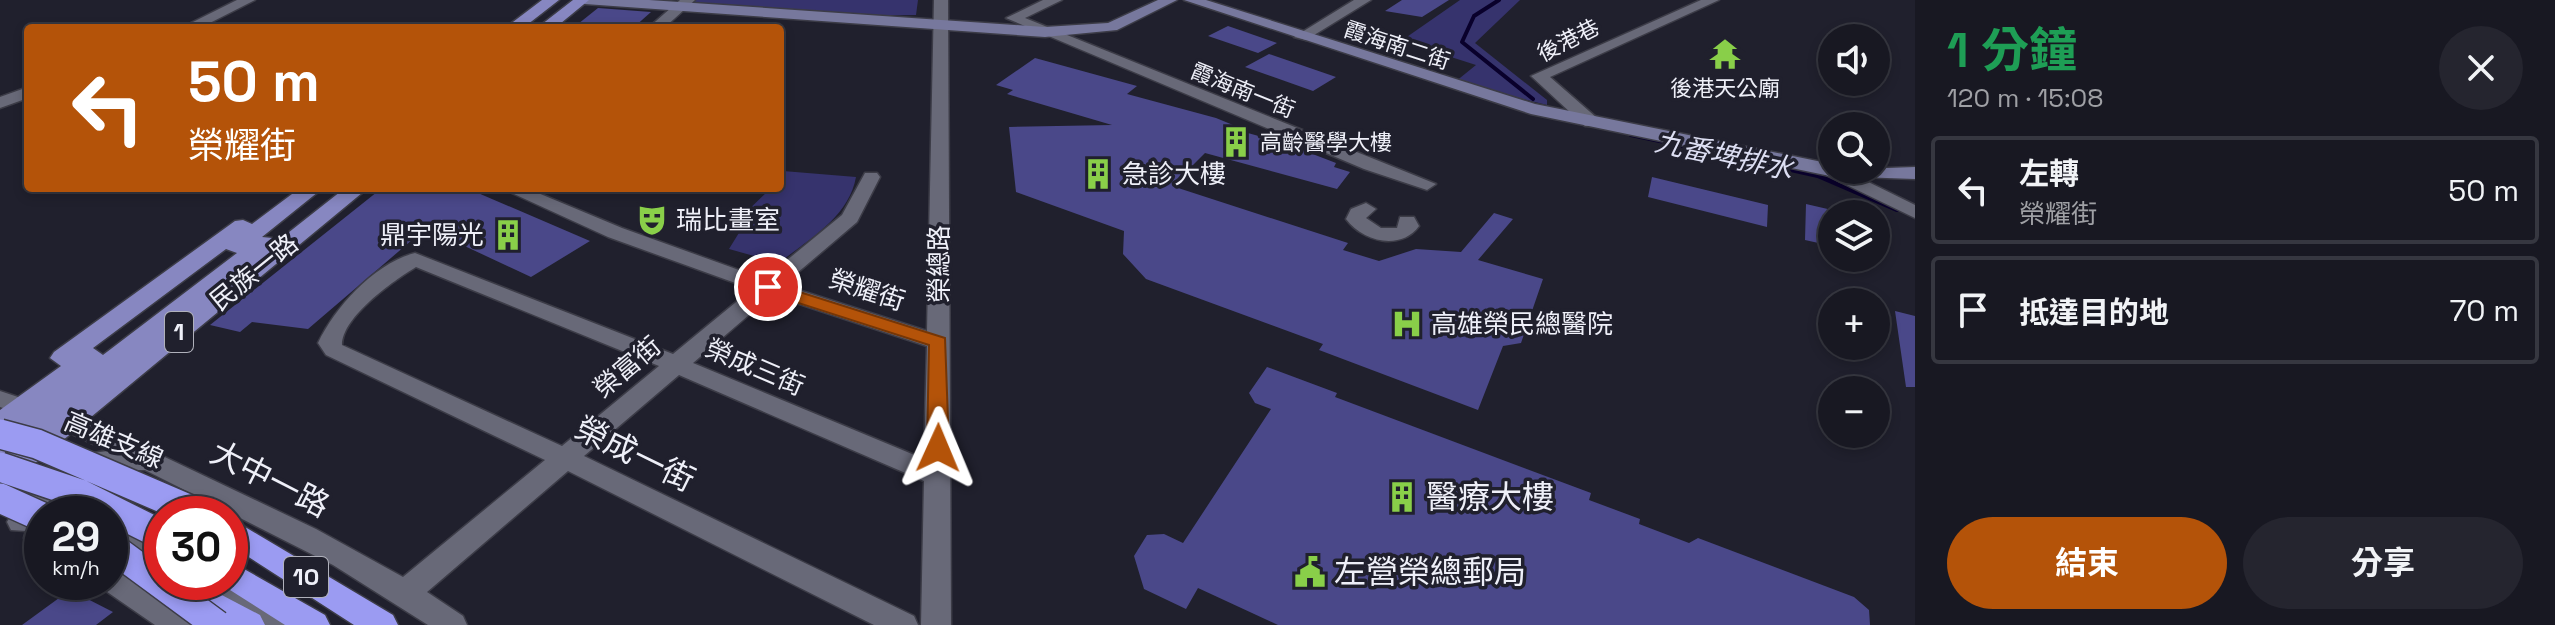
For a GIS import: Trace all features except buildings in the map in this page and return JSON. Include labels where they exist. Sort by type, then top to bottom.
[{"type":"highway","points":[[19,411],[37,444]]},
{"type":"highway","name":"高雄支線","points":[[0,434],[37,444],[158,496]]},
{"type":"highway","points":[[0,467],[80,494],[144,526]]},
{"type":"highway","points":[[0,498],[24,518]]},
{"type":"highway","name":"10","points":[[248,541],[381,625]]},
{"type":"highway","points":[[128,559],[217,625]]},
{"type":"highway","name":"10","points":[[248,585],[313,625]]},
{"type":"highway","points":[[205,600],[248,625]]},
{"type":"main road","points":[[519,24],[552,0]]},
{"type":"main road","points":[[535,24],[568,0]]},
{"type":"main road","points":[[551,24],[584,0]]},
{"type":"main road","points":[[564,24],[594,0]]},
{"type":"main road","name":"民族一路","points":[[0,447],[19,411],[291,192]]},
{"type":"main road","name":"民族一路","points":[[0,476],[19,411],[308,192]]},
{"type":"main road","name":"民族一路","points":[[19,411],[329,192]]},
{"type":"main road","name":"民族一路","points":[[19,411],[352,192]]},
{"type":"street","points":[[197,24],[248,0]]},
{"type":"street","points":[[584,0],[683,4],[1045,32],[1111,27],[1170,0]]},
{"type":"street","name":"榮總路","points":[[936,625],[941,0]]},
{"type":"street","name":"霞海南一街","points":[[1055,0],[1013,18],[1356,160],[1427,184]]},
{"type":"street","name":"霞海南二街","points":[[1191,0],[1493,99],[1591,122]]},
{"type":"street","points":[[1301,37],[1364,0]]},
{"type":"street","name":"後港巷","points":[[1591,122],[1539,76],[1712,0]]},
{"type":"street","points":[[660,24],[683,4]]},
{"type":"street","points":[[0,103],[24,94]]},
{"type":"street","points":[[1591,122],[1818,168]]},
{"type":"street","points":[[1890,172],[1915,173]]},
{"type":"street","name":"榮富街","points":[[406,592],[850,218],[871,177]]},
{"type":"street","points":[[1858,184],[1915,212]]},
{"type":"street","name":"榮耀街","points":[[519,192],[565,213],[768,287],[939,342]]},
{"type":"street","points":[[1366,209],[1356,216],[1358,223],[1378,234],[1403,233],[1407,230],[1407,221]]},
{"type":"street","name":"榮成三街","points":[[334,350],[329,343],[344,320],[383,281],[415,259],[675,364],[938,476]]},
{"type":"street","name":"榮成一街","points":[[334,350],[563,457],[903,625]]},
{"type":"street","name":"大中一路","points":[[19,411],[151,462],[249,505],[406,592],[452,625]]},
{"type":"street","points":[[36,496],[80,464],[117,459],[151,462]]},
{"type":"street","points":[[128,580],[143,598],[177,625]]},
{"type":"street","points":[[239,600],[278,625]]},
{"type":"shaded area","points":[[694,0],[918,0],[916,15],[841,16],[687,6]]},
{"type":"shaded area","points":[[1460,0],[1520,0],[1475,43],[1547,100],[1547,105],[1455,82],[1476,65],[1401,41]]},
{"type":"shaded area","points":[[784,171],[856,177],[852,191],[836,215],[815,236],[779,263],[729,249],[745,223],[740,218],[767,192],[784,192]]},
{"type":"waterway","name":"九番埤排水","points":[[1499,0],[1474,16],[1462,42],[1533,99]]},
{"type":"waterway","name":"九番埤排水","points":[[1631,135],[1731,156]]},
{"type":"waterway","name":"九番埤排水","points":[[1722,154],[1818,175],[1897,209]]},
{"type":"place","name":"後港天公廟","points":[[1725,54]]},
{"type":"place","name":"高齡醫學大樓","points":[[1236,142]]},
{"type":"place","name":"急診大樓","points":[[1098,174]]},
{"type":"place","name":"瑞比畫室","points":[[652,220]]},
{"type":"place","name":"鼎宇陽光","points":[[508,235]]},
{"type":"place","name":"高雄榮民總醫院","points":[[1407,324]]},
{"type":"place","name":"醫療大樓","points":[[1402,497]]},
{"type":"place","name":"左營榮總郵局","points":[[1310,572]]},
{"type":"route","points":[[768,287],[939,342],[938,448]]}]
